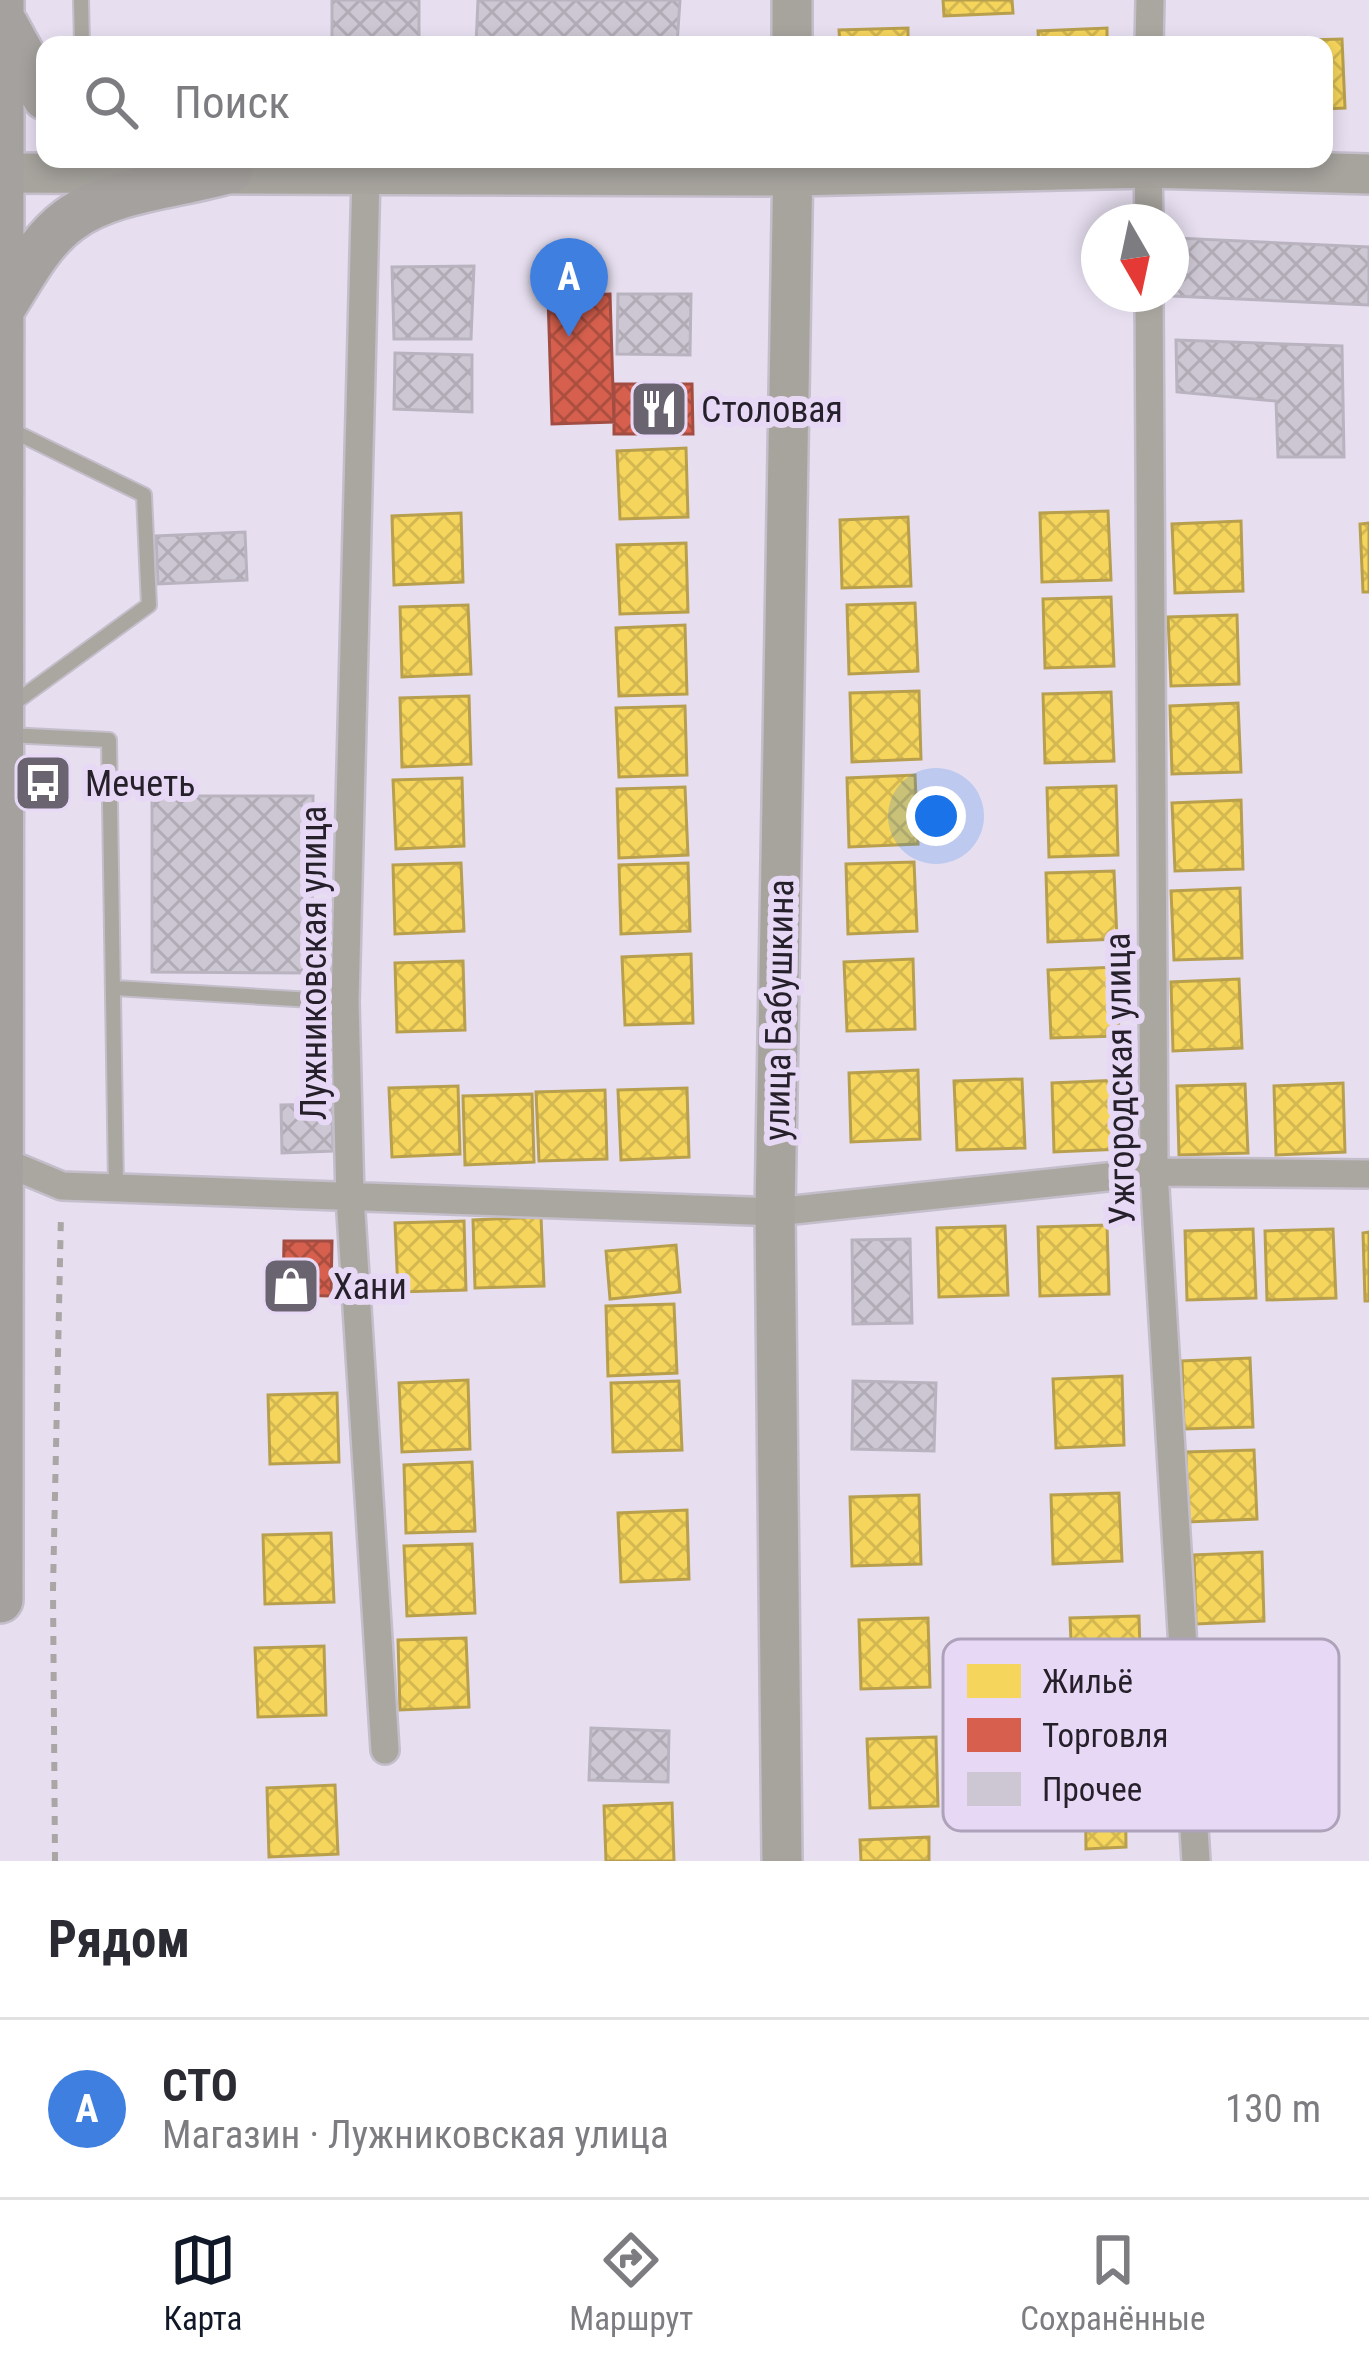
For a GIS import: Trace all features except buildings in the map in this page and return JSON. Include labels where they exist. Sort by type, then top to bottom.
[{"type":"main road","points":[[0,1600],[1,0]]},
{"type":"main road","points":[[1,17],[36,81]]},
{"type":"main road","points":[[219,168],[230,170]]},
{"type":"main road","points":[[2,310],[38,252],[70,219],[111,201],[230,170]]},
{"type":"street","points":[[792,0],[793,36]]},
{"type":"street","points":[[1149,36],[1150,0]]},
{"type":"street","points":[[0,173],[230,170],[366,176],[746,168]]},
{"type":"street","name":"улица Бабушкина","points":[[782,1861],[775,1212],[793,168]]},
{"type":"street","points":[[1148,168],[1149,204]]},
{"type":"street","points":[[1236,168],[1369,174]]},
{"type":"street","name":"Лужниковская улица","points":[[366,176],[345,1002],[350,1197],[385,1750]]},
{"type":"street","name":"Ужгородская улица","points":[[1149,312],[1154,1172],[1182,1639]]},
{"type":"street","points":[[2,1161],[62,1186],[775,1212],[1154,1172],[1369,1174]]},
{"type":"street","name":"Ужгородская улица","points":[[1194,1831],[1196,1861]]},
{"type":"lane","points":[[81,0],[82,36]]},
{"type":"lane","points":[[2,426],[144,496],[149,605],[3,723]]},
{"type":"lane","points":[[3,723],[110,740],[116,1186]]},
{"type":"lane","points":[[115,988],[345,1002]]},
{"type":"path","points":[[55,1861],[53,1589],[62,1186]]},
{"type":"place","name":"СТО","points":[[569,337]]},
{"type":"place","name":"Столовая","points":[[659,409]]},
{"type":"place","name":"Мечеть","points":[[43,783]]},
{"type":"place","name":"Хани","points":[[291,1286]]}]
